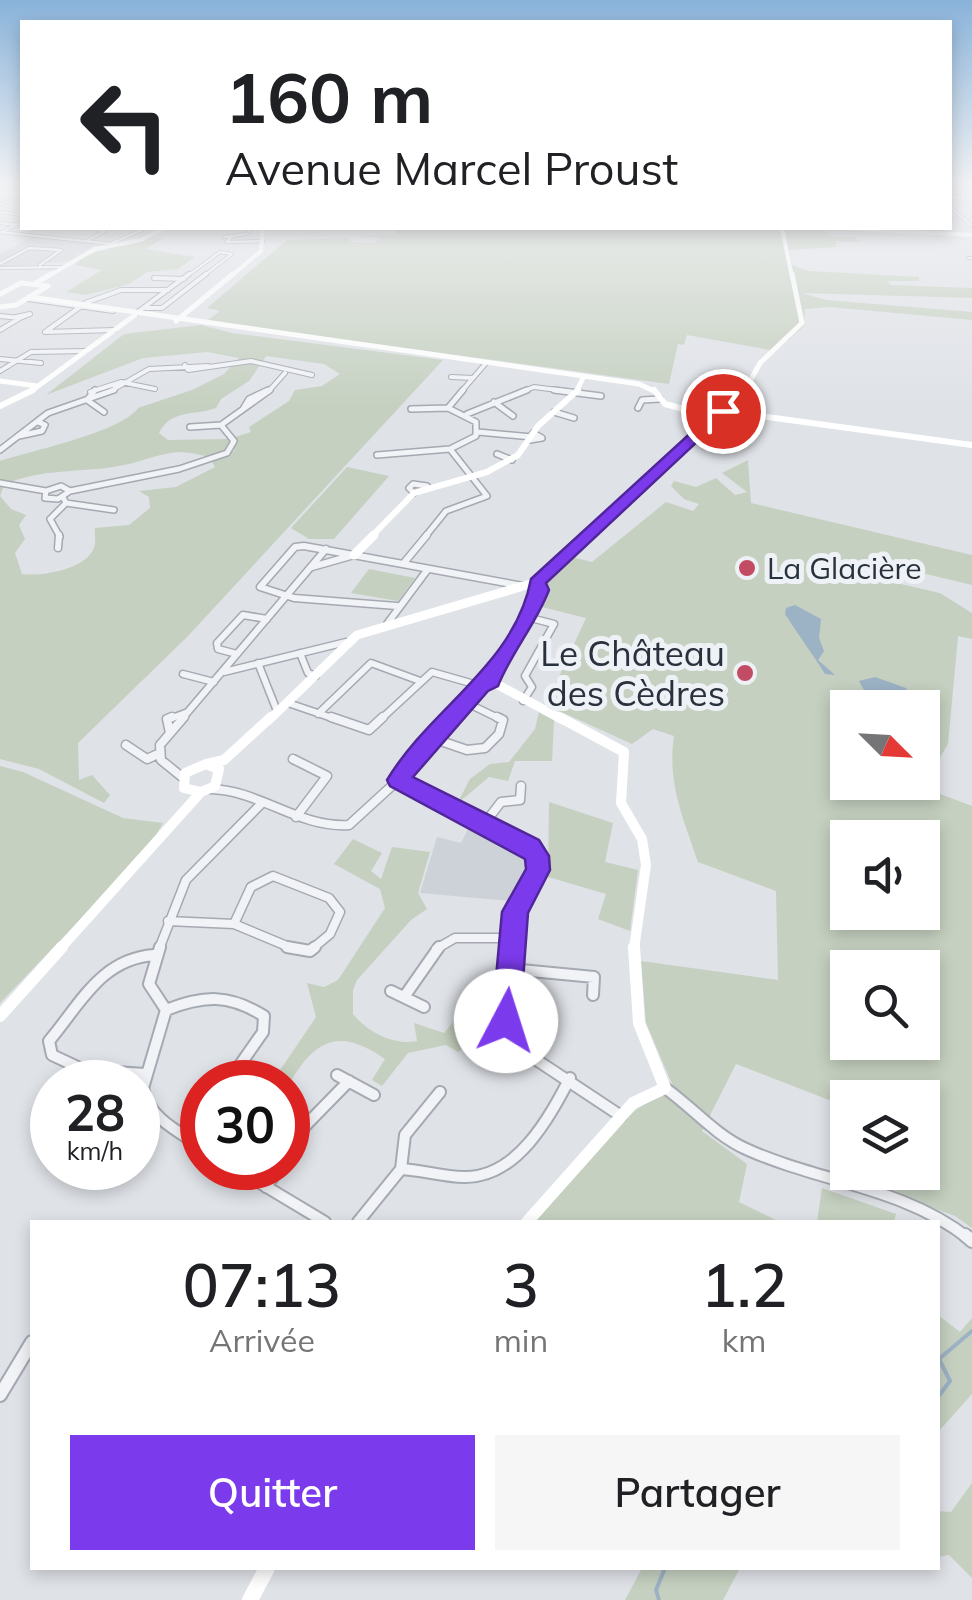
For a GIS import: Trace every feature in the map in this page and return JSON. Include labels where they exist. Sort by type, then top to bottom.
[{"type":"main road","points":[[36,283],[82,259]]},
{"type":"main road","points":[[176,321],[252,259]]},
{"type":"main road","points":[[181,810],[183,782],[192,767],[235,752],[346,642],[387,624],[532,584],[744,392],[760,363],[802,324],[788,259]]},
{"type":"main road","points":[[0,307],[48,286],[21,283],[1,293]]},
{"type":"main road","points":[[30,297],[176,321],[645,385],[660,399],[714,417]]},
{"type":"main road","points":[[0,406],[38,386],[135,314]]},
{"type":"main road","points":[[354,554],[414,493],[512,460],[576,392],[584,376]]},
{"type":"main road","points":[[0,381],[38,386]]},
{"type":"main road","points":[[723,411],[972,445]]},
{"type":"main road","points":[[528,1220],[621,1116],[649,1092],[665,1088],[639,1023],[635,995],[632,960],[646,865],[642,838],[620,793],[624,752],[486,684],[540,590],[532,584]]},
{"type":"main road","points":[[0,1016],[134,871],[181,810],[206,791],[315,675],[368,631]]},
{"type":"main road","points":[[206,764],[221,775]]},
{"type":"main road","points":[[183,782],[206,791]]},
{"type":"main road","points":[[250,1600],[266,1570]]},
{"type":"street","points":[[40,264],[49,259]]},
{"type":"street","points":[[135,314],[211,259]]},
{"type":"street","points":[[145,308],[162,308],[226,259]]},
{"type":"street","points":[[0,266],[65,267]]},
{"type":"street","points":[[154,278],[184,279]]},
{"type":"street","points":[[114,330],[44,331],[82,305],[123,293],[168,290]]},
{"type":"street","points":[[30,297],[114,311]]},
{"type":"street","points":[[0,316],[18,318],[1,329]]},
{"type":"street","points":[[78,324],[91,328]]},
{"type":"street","points":[[1,329],[14,330]]},
{"type":"street","points":[[0,371],[31,352],[85,351]]},
{"type":"street","points":[[0,358],[41,363]]},
{"type":"street","points":[[0,450],[56,410],[127,383],[155,367],[185,365],[193,370],[251,361],[312,375]]},
{"type":"street","points":[[448,408],[486,363]]},
{"type":"street","points":[[190,427],[221,425],[260,401],[286,372]]},
{"type":"street","points":[[452,377],[473,378]]},
{"type":"street","points":[[127,383],[154,390]]},
{"type":"street","points":[[467,414],[534,387],[601,396]]},
{"type":"street","points":[[638,408],[642,400],[660,399]]},
{"type":"street","points":[[87,400],[104,412]]},
{"type":"street","points":[[494,402],[513,416]]},
{"type":"street","points":[[411,409],[448,408],[467,414],[476,422],[478,432]]},
{"type":"street","points":[[554,412],[574,418]]},
{"type":"street","points":[[19,436],[42,431],[45,425],[37,422]]},
{"type":"street","points":[[0,483],[46,491],[61,486],[70,491],[220,456],[234,445],[221,425]]},
{"type":"street","points":[[377,454],[450,450],[478,432],[556,439]]},
{"type":"street","points":[[404,564],[446,512],[485,498],[487,493],[450,450]]},
{"type":"street","points":[[497,454],[512,460]]},
{"type":"street","points":[[46,491],[45,498],[114,510]]},
{"type":"street","points":[[58,548],[60,537],[50,518],[70,491]]},
{"type":"street","points":[[397,606],[360,598],[331,604],[262,590],[262,584],[295,548],[326,549],[532,584]]},
{"type":"street","points":[[126,745],[147,760],[158,754],[170,733],[166,719],[188,712],[326,549]]},
{"type":"street","points":[[312,567],[354,554]]},
{"type":"street","points":[[387,624],[428,569]]},
{"type":"street","points":[[267,619],[243,615],[218,643],[218,649],[255,664],[277,711]]},
{"type":"street","points":[[523,700],[532,687],[525,676],[554,624],[527,618]]},
{"type":"street","points":[[222,672],[346,642]]},
{"type":"street","points":[[300,653],[315,675]]},
{"type":"street","points":[[318,714],[370,663],[420,681]]},
{"type":"street","points":[[291,704],[372,730],[432,672],[486,684]]},
{"type":"street","points":[[183,674],[214,682]]},
{"type":"street","points":[[206,791],[230,789],[323,827],[349,826],[398,780],[486,684]]},
{"type":"street","points":[[435,739],[471,753],[484,750],[503,720],[467,703]]},
{"type":"street","points":[[158,754],[173,766],[183,782]]},
{"type":"street","points":[[293,759],[327,776],[296,817]]},
{"type":"street","points":[[173,766],[192,767]]},
{"type":"street","points":[[221,775],[230,789]]},
{"type":"street","points":[[398,780],[530,847],[537,856],[538,870],[516,907],[507,1034],[525,1053],[570,1078],[621,1116]]},
{"type":"street","points":[[484,824],[501,802],[520,800],[522,786]]},
{"type":"street","points":[[150,1060],[166,1010],[150,984],[154,955],[168,921],[193,871],[262,803]]},
{"type":"street","points":[[168,921],[234,924],[292,949],[310,951],[330,934],[340,912],[329,898],[273,876],[251,887],[234,924]]},
{"type":"street","points":[[404,997],[433,950],[446,939],[464,934],[512,938]]},
{"type":"street","points":[[59,1060],[52,1055],[49,1041],[58,1025],[112,966],[127,957],[154,955]]},
{"type":"street","points":[[510,969],[594,976],[593,995]]},
{"type":"street","points":[[391,991],[424,1007]]},
{"type":"street","points":[[166,1010],[218,995],[235,998],[264,1016],[263,1032],[243,1060]]},
{"type":"street","points":[[337,1075],[374,1095]]},
{"type":"street","points":[[359,1220],[393,1174],[401,1169],[467,1178],[496,1170],[539,1127],[570,1078]]},
{"type":"street","points":[[310,1121],[349,1082]]},
{"type":"street","points":[[665,1088],[706,1125],[746,1148],[941,1219],[972,1240]]},
{"type":"street","points":[[401,1169],[399,1152],[408,1125],[440,1092]]},
{"type":"street","points":[[160,1115],[180,1131]]},
{"type":"street","points":[[271,1190],[322,1220]]},
{"type":"street","points":[[0,1394],[30,1345]]},
{"type":"shaded area","points":[[0,259],[73,259],[69,261],[0,268]]},
{"type":"shaded area","points":[[468,829],[527,856],[532,866],[511,901],[420,893],[437,837],[461,843]]},
{"type":"green space","points":[[81,259],[193,259],[178,269],[147,272],[129,284],[86,295],[66,292],[102,270],[75,265]]},
{"type":"green space","points":[[265,259],[791,259],[792,265],[809,271],[919,277],[919,281],[887,281],[891,285],[972,288],[972,298],[802,293],[826,300],[972,312],[972,320],[829,307],[805,309],[804,326],[776,351],[687,335],[684,345],[678,344],[669,384],[207,321],[220,311],[207,308]]},
{"type":"green space","points":[[201,325],[232,333],[443,360],[188,636],[78,743],[79,780],[92,775],[110,795],[104,803],[39,769],[0,759],[0,496],[0,461],[114,425],[138,408],[192,390],[224,374],[239,358],[207,352],[143,358],[46,395],[124,334]],"holes":[[[266,356],[324,364],[340,374],[322,386],[295,390],[289,401],[249,427],[251,432],[235,437],[234,451],[212,462],[215,467],[176,487],[139,491],[149,497],[150,508],[129,525],[95,528],[91,553],[64,570],[22,574],[15,553],[25,539],[19,525],[26,515],[11,509],[0,496],[4,485],[46,473],[119,466],[172,453],[217,455],[229,447],[229,439],[168,440],[159,433],[176,417],[216,408],[221,399],[249,381]]]},
{"type":"green space","points":[[748,460],[751,503],[972,555],[972,585],[885,564],[879,579],[940,593],[972,613],[972,639],[958,636],[948,744],[940,757],[940,690],[830,690],[830,800],[940,800],[940,794],[972,806],[972,1228],[955,1216],[886,1191],[940,1190],[940,1080],[830,1080],[830,1100],[736,1064],[702,1131],[747,1164],[739,1202],[776,1220],[537,1220],[625,1117],[673,1086],[646,1023],[641,961],[778,980],[776,891],[698,862],[675,784],[674,736],[653,729],[632,744],[546,705],[586,618],[538,606],[542,588],[572,557],[592,562],[666,502],[693,511],[699,504],[684,499],[671,486],[674,481],[696,487],[716,478],[735,495],[747,492],[722,473]]},
{"type":"green space","points":[[347,467],[389,476],[334,539],[309,539],[291,528]]},
{"type":"green space","points":[[369,569],[415,578],[398,601],[351,593]]},
{"type":"green space","points":[[539,712],[554,720],[552,761],[515,761],[508,781],[489,777],[457,804],[470,779],[490,764],[509,762],[535,729]]},
{"type":"green space","points":[[0,766],[23,772],[123,818],[163,823],[147,850],[0,1003]]},
{"type":"green space","points":[[549,802],[613,823],[605,862],[638,870],[630,931],[598,919],[606,894],[548,877]]},
{"type":"green space","points":[[353,839],[382,853],[371,871],[381,879],[392,847],[430,852],[418,893],[427,909],[411,920],[357,980],[353,1014],[382,1036],[409,1042],[417,1041],[414,1023],[444,1033],[456,1018],[464,1021],[462,1049],[458,1052],[446,1045],[408,1053],[382,1086],[372,1080],[385,1059],[354,1043],[329,1043],[306,1060],[287,1060],[316,1017],[307,983],[324,987],[338,980],[385,908],[380,889],[334,864]]},
{"type":"green space","points":[[822,1188],[896,1214],[894,1220],[817,1220]]},
{"type":"green space","points":[[940,1317],[960,1332],[972,1318],[972,1394],[940,1430]]},
{"type":"green space","points":[[972,1483],[972,1578],[949,1555],[940,1557],[940,1511],[951,1512]]},
{"type":"green space","points":[[641,1570],[739,1570],[723,1600],[625,1600]]},
{"type":"water","points":[[795,605],[821,619],[819,638],[824,651],[818,660],[835,675],[825,674],[785,614],[786,608]]},
{"type":"water","points":[[875,677],[907,690],[864,690],[859,681]]},
{"type":"waterway","points":[[940,1358],[972,1331]]},
{"type":"waterway","points":[[940,1361],[950,1381],[940,1394]]},
{"type":"waterway","points":[[659,1600],[656,1590],[664,1570]]},
{"type":"place","name":"La Glacière","points":[[747,568]]},
{"type":"place","name":"Le Château des Cèdres","points":[[745,673]]},
{"type":"route","points":[[506,1021],[515,912],[538,870],[537,856],[530,847],[398,780],[481,686],[491,682],[492,672],[533,607],[540,590],[537,582],[685,441],[723,411]]}]
